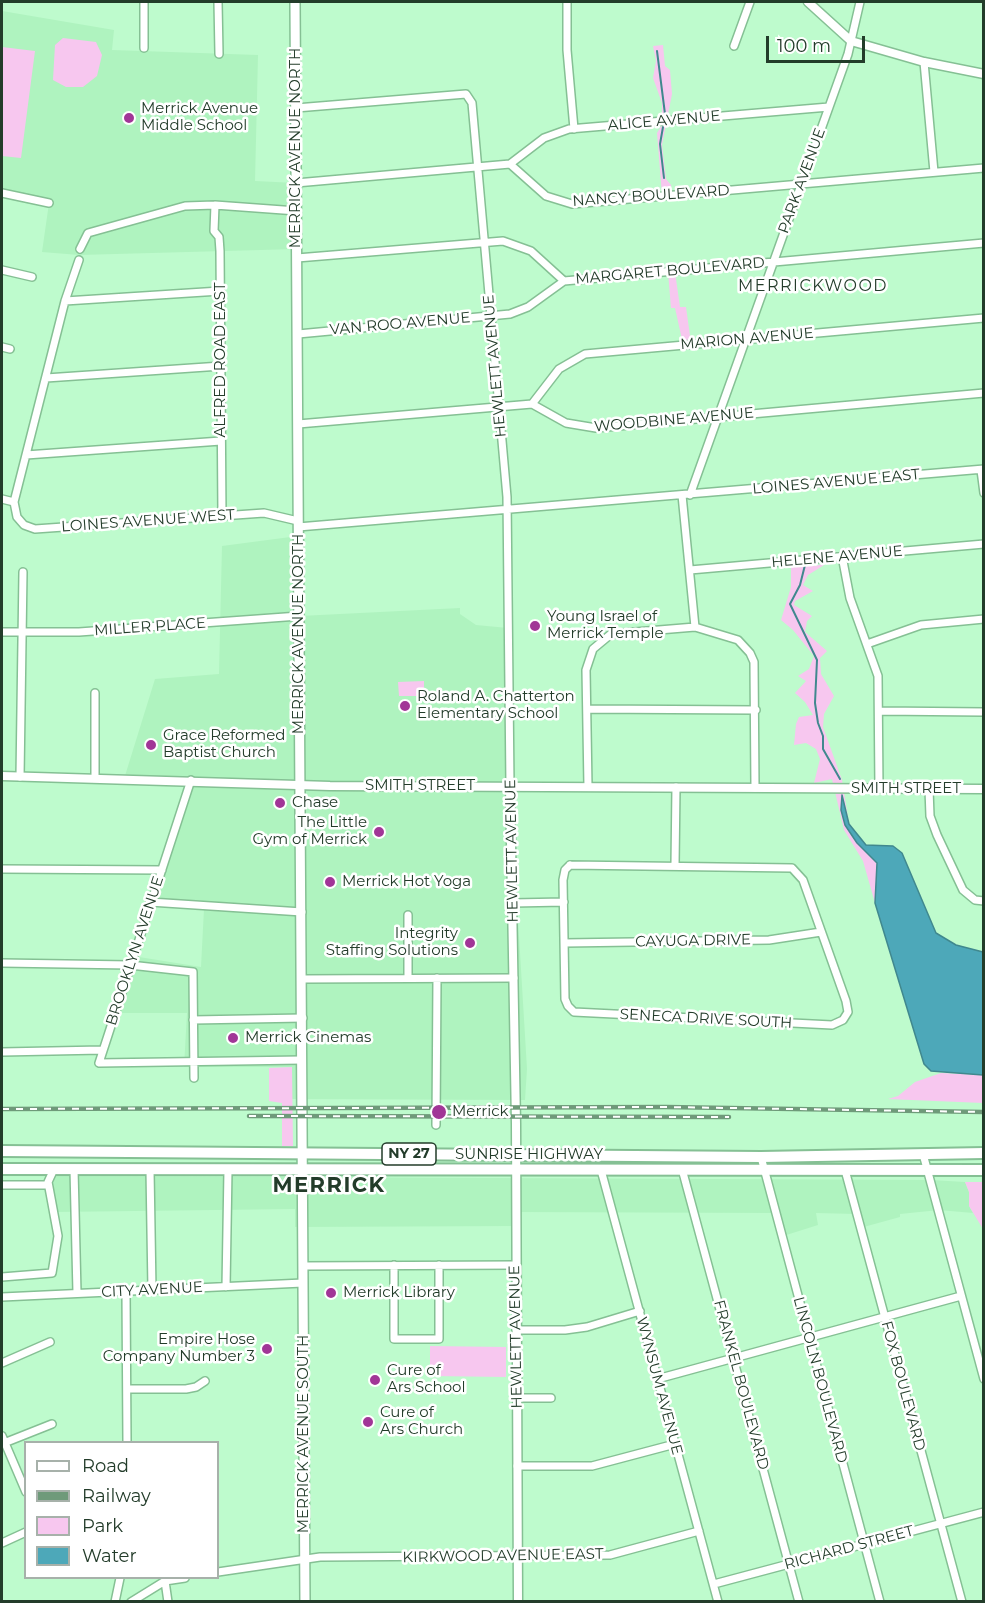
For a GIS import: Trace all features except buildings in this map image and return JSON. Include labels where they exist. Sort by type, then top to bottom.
[{"type":"highway","name":"SUNRISE HIGHWAY","points":[[2,1151],[761,1157],[984,1153]]},
{"type":"highway","name":"SUNRISE HIGHWAY","points":[[2,1169],[984,1170]]},
{"type":"main road","name":"MERRICK AVENUE NORTH","points":[[295,2],[303,979],[303,1266]]},
{"type":"main road","name":"MERRICK AVENUE SOUTH","points":[[303,1266],[305,1602]]},
{"type":"street","points":[[144,2],[144,48]]},
{"type":"street","points":[[219,2],[219,54]]},
{"type":"street","points":[[567,2],[568,74],[574,129]]},
{"type":"street","points":[[734,46],[750,2]]},
{"type":"street","points":[[807,2],[851,41],[924,62],[984,74]]},
{"type":"street","name":"PARK AVENUE","points":[[695,627],[686,495],[829,106],[851,41],[860,2]]},
{"type":"street","points":[[924,62],[934,172]]},
{"type":"street","name":"HEWLETT AVENUE","points":[[296,108],[466,94],[472,103],[508,510],[516,1154],[518,1602]]},
{"type":"street","name":"ALICE AVENUE","points":[[510,164],[544,138],[574,129],[829,106]]},
{"type":"street","points":[[296,183],[510,164]]},
{"type":"street","name":"NANCY BOULEVARD","points":[[510,164],[546,196],[572,204],[984,168]]},
{"type":"street","points":[[2,193],[49,203]]},
{"type":"street","points":[[80,249],[88,233],[185,206],[215,205],[297,211]]},
{"type":"street","name":"ALFRED ROAD EAST","points":[[215,205],[214,231],[219,237],[220,251],[222,516]]},
{"type":"street","name":"MARGARET BOULEVARD","points":[[297,258],[503,241],[520,245],[564,280],[984,243]]},
{"type":"street","points":[[2,499],[14,502],[65,302],[79,260]]},
{"type":"street","points":[[2,270],[32,277]]},
{"type":"street","name":"VAN ROO AVENUE","points":[[298,334],[510,314],[528,307],[564,280]]},
{"type":"street","points":[[65,302],[220,291]]},
{"type":"street","name":"MARION AVENUE","points":[[532,404],[559,369],[585,354],[984,318]]},
{"type":"street","points":[[46,378],[221,366]]},
{"type":"street","name":"WOODBINE AVENUE","points":[[532,404],[566,423],[585,427],[984,393]]},
{"type":"street","points":[[298,424],[532,404]]},
{"type":"street","points":[[26,455],[221,441]]},
{"type":"street","points":[[982,469],[984,493]]},
{"type":"street","name":"LOINES AVENUE EAST","points":[[508,510],[982,469]]},
{"type":"street","name":"LOINES AVENUE WEST","points":[[14,502],[17,517],[24,525],[35,529],[264,513],[298,524],[508,510]]},
{"type":"street","name":"HELENE AVENUE","points":[[690,570],[984,544]]},
{"type":"street","points":[[842,556],[850,598],[878,676],[879,789]]},
{"type":"street","points":[[20,777],[23,572]]},
{"type":"street","name":"MILLER PLACE","points":[[2,632],[79,632],[299,616]]},
{"type":"street","points":[[867,644],[921,625],[984,619]]},
{"type":"street","points":[[588,786],[586,709],[588,659],[600,641],[611,634],[623,632],[695,627],[738,640],[750,652],[756,671],[755,788]]},
{"type":"street","points":[[94,778],[95,693]]},
{"type":"street","points":[[586,709],[756,710]]},
{"type":"street","points":[[879,711],[984,712]]},
{"type":"street","name":"SMITH STREET","points":[[2,776],[301,784],[984,789]]},
{"type":"street","name":"BROOKLYN AVENUE","points":[[102,1050],[191,780]]},
{"type":"street","points":[[675,865],[676,788]]},
{"type":"street","points":[[929,789],[930,816],[963,890],[975,900],[984,901]]},
{"type":"street","points":[[565,943],[565,870],[570,865],[788,867],[798,872],[803,880],[821,932]]},
{"type":"street","points":[[2,869],[162,870]]},
{"type":"street","points":[[150,902],[302,912]]},
{"type":"street","points":[[513,903],[564,902]]},
{"type":"street","points":[[408,915],[408,978]]},
{"type":"street","name":"CAYUGA DRIVE","points":[[565,943],[769,940],[821,932]]},
{"type":"street","name":"SENECA DRIVE SOUTH","points":[[565,943],[565,999],[574,1012],[838,1024],[848,1012],[846,1001],[821,932]]},
{"type":"street","points":[[2,963],[130,965],[193,972],[194,1078]]},
{"type":"street","points":[[436,1125],[437,978]]},
{"type":"street","points":[[303,979],[514,978]]},
{"type":"street","points":[[193,1020],[303,1017]]},
{"type":"street","points":[[2,1052],[102,1050],[99,1063],[302,1060]]},
{"type":"street","points":[[923,1154],[984,1379]]},
{"type":"street","name":"LINCOLN BOULEVARD","points":[[761,1157],[880,1602]]},
{"type":"street","points":[[2,1277],[52,1273],[58,1236],[48,1185],[54,1169]]},
{"type":"street","points":[[74,1169],[78,1293]]},
{"type":"street","points":[[150,1170],[152,1290]]},
{"type":"street","points":[[226,1287],[228,1170]]},
{"type":"street","name":"WYNSUM AVENUE","points":[[601,1170],[718,1602]]},
{"type":"street","name":"FRANKEL BOULEVARD","points":[[682,1170],[799,1602]]},
{"type":"street","name":"FOX BOULEVARD","points":[[846,1170],[962,1602]]},
{"type":"street","points":[[2,1185],[48,1185]]},
{"type":"street","points":[[394,1265],[394,1339],[438,1339],[439,1265]]},
{"type":"street","points":[[303,1266],[516,1265]]},
{"type":"street","name":"CITY AVENUE","points":[[2,1297],[303,1283]]},
{"type":"street","points":[[126,1292],[127,1441]]},
{"type":"street","points":[[657,1379],[961,1296]]},
{"type":"street","points":[[516,1330],[565,1330],[587,1327],[640,1311]]},
{"type":"street","points":[[2,1363],[50,1342]]},
{"type":"street","points":[[127,1389],[186,1389],[196,1387],[205,1381]]},
{"type":"street","points":[[517,1398],[551,1398]]},
{"type":"street","points":[[24,1487],[3,1440],[52,1424]]},
{"type":"street","points":[[517,1466],[592,1466],[675,1444]]},
{"type":"street","name":"RICHARD STREET","points":[[714,1584],[984,1512]]},
{"type":"street","name":"KIRKWOOD AVENUE EAST","points":[[219,1572],[305,1558],[610,1555],[699,1531]]},
{"type":"street","points":[[2,1543],[24,1533]]},
{"type":"street","points":[[115,1602],[120,1579]]},
{"type":"street","points":[[130,1602],[165,1581],[178,1579]]},
{"type":"street","points":[[165,1581],[168,1602]]},
{"type":"shaded area","name":"Merrick Avenue Middle School","points":[[2,11],[114,30],[112,50],[258,55],[255,181],[296,183],[297,249],[79,255],[42,252],[49,203],[2,193]]},
{"type":"shaded area","points":[[298,536],[300,616],[460,608],[460,614],[476,625],[508,628],[510,786],[527,1069],[525,1100],[292,1099],[292,1067],[184,1067],[187,1013],[119,1013],[139,957],[201,967],[204,909],[156,906],[191,781],[124,779],[155,679],[219,674],[222,546]]},
{"type":"shaded area","points":[[53,1176],[931,1180],[965,1182],[969,1192],[969,1206],[973,1213],[939,1210],[900,1214],[900,1217],[860,1228],[856,1214],[816,1213],[818,1225],[780,1237],[773,1213],[515,1212],[514,1226],[295,1227],[295,1209],[54,1212]]},
{"type":"green space","points":[[63,38],[96,42],[102,55],[97,76],[83,87],[66,87],[53,80],[55,45]]},
{"type":"green space","points":[[663,45],[665,66],[670,70],[672,94],[662,145],[666,179],[671,185],[672,194],[662,195],[657,133],[662,125],[662,103],[653,78],[656,61],[653,46]]},
{"type":"green space","points":[[2,47],[35,51],[21,158],[2,156]]},
{"type":"green space","points":[[668,272],[675,272],[680,307],[686,307],[691,343],[683,344],[675,308],[671,308]]},
{"type":"green space","points":[[808,562],[815,566],[829,562],[808,575],[803,585],[813,591],[795,601],[794,605],[812,616],[807,621],[805,632],[827,651],[820,658],[821,674],[834,696],[824,714],[823,727],[842,780],[849,824],[842,797],[841,810],[857,843],[877,863],[875,903],[863,861],[844,830],[832,779],[814,783],[820,759],[816,749],[806,743],[794,745],[799,717],[813,715],[805,702],[795,693],[806,681],[798,676],[809,669],[814,656],[793,630],[781,620],[791,587],[791,568],[796,563]]},
{"type":"green space","points":[[424,681],[424,696],[399,696],[398,682]]},
{"type":"green space","points":[[292,1067],[293,1146],[282,1146],[282,1103],[269,1101],[269,1068]]},
{"type":"green space","points":[[941,1073],[983,1075],[983,1103],[888,1099],[898,1096],[915,1082]]},
{"type":"green space","points":[[965,1182],[983,1182],[983,1229],[969,1206],[969,1192]]},
{"type":"green space","points":[[430,1346],[506,1347],[506,1377],[430,1376]]},
{"type":"water","points":[[842,795],[849,824],[866,845],[893,846],[902,853],[936,933],[956,945],[983,952],[983,1075],[931,1071],[924,1064],[875,903],[877,863],[857,843],[845,825],[841,810]]},
{"type":"waterway","points":[[657,51],[665,114]]},
{"type":"waterway","points":[[663,127],[660,144],[664,178]]},
{"type":"waterway","points":[[805,565],[800,585],[790,604],[817,660],[815,703],[823,736],[823,749],[840,779]]},
{"type":"railway","points":[[2,1109],[666,1107],[984,1112]]},
{"type":"railway","points":[[249,1116],[729,1117]]},
{"type":"place","name":"Merrick Avenue Middle School","points":[[129,118]]},
{"type":"place","name":"Young Israel of Merrick Temple","points":[[535,626]]},
{"type":"place","name":"Roland A. Chatterton Elementary School","points":[[405,706]]},
{"type":"place","name":"Grace Reformed Baptist Church","points":[[151,745]]},
{"type":"place","name":"Chase","points":[[280,803]]},
{"type":"place","name":"The Little Gym of Merrick","points":[[379,832]]},
{"type":"place","name":"Merrick Hot Yoga","points":[[330,882]]},
{"type":"place","name":"Integrity Staffing Solutions","points":[[470,943]]},
{"type":"place","name":"Merrick Cinemas","points":[[233,1038]]},
{"type":"place","name":"Merrick","points":[[439,1112]]},
{"type":"place","name":"Merrick Library","points":[[331,1293]]},
{"type":"place","name":"Empire Hose Company Number 3","points":[[267,1349]]},
{"type":"place","name":"Cure of Ars School","points":[[375,1380]]},
{"type":"place","name":"Cure of Ars Church","points":[[368,1422]]},
{"type":"district","name":"MERRICKWOOD","points":[[813,286]]},
{"type":"district","name":"MERRICK","points":[[329,1186]]}]
